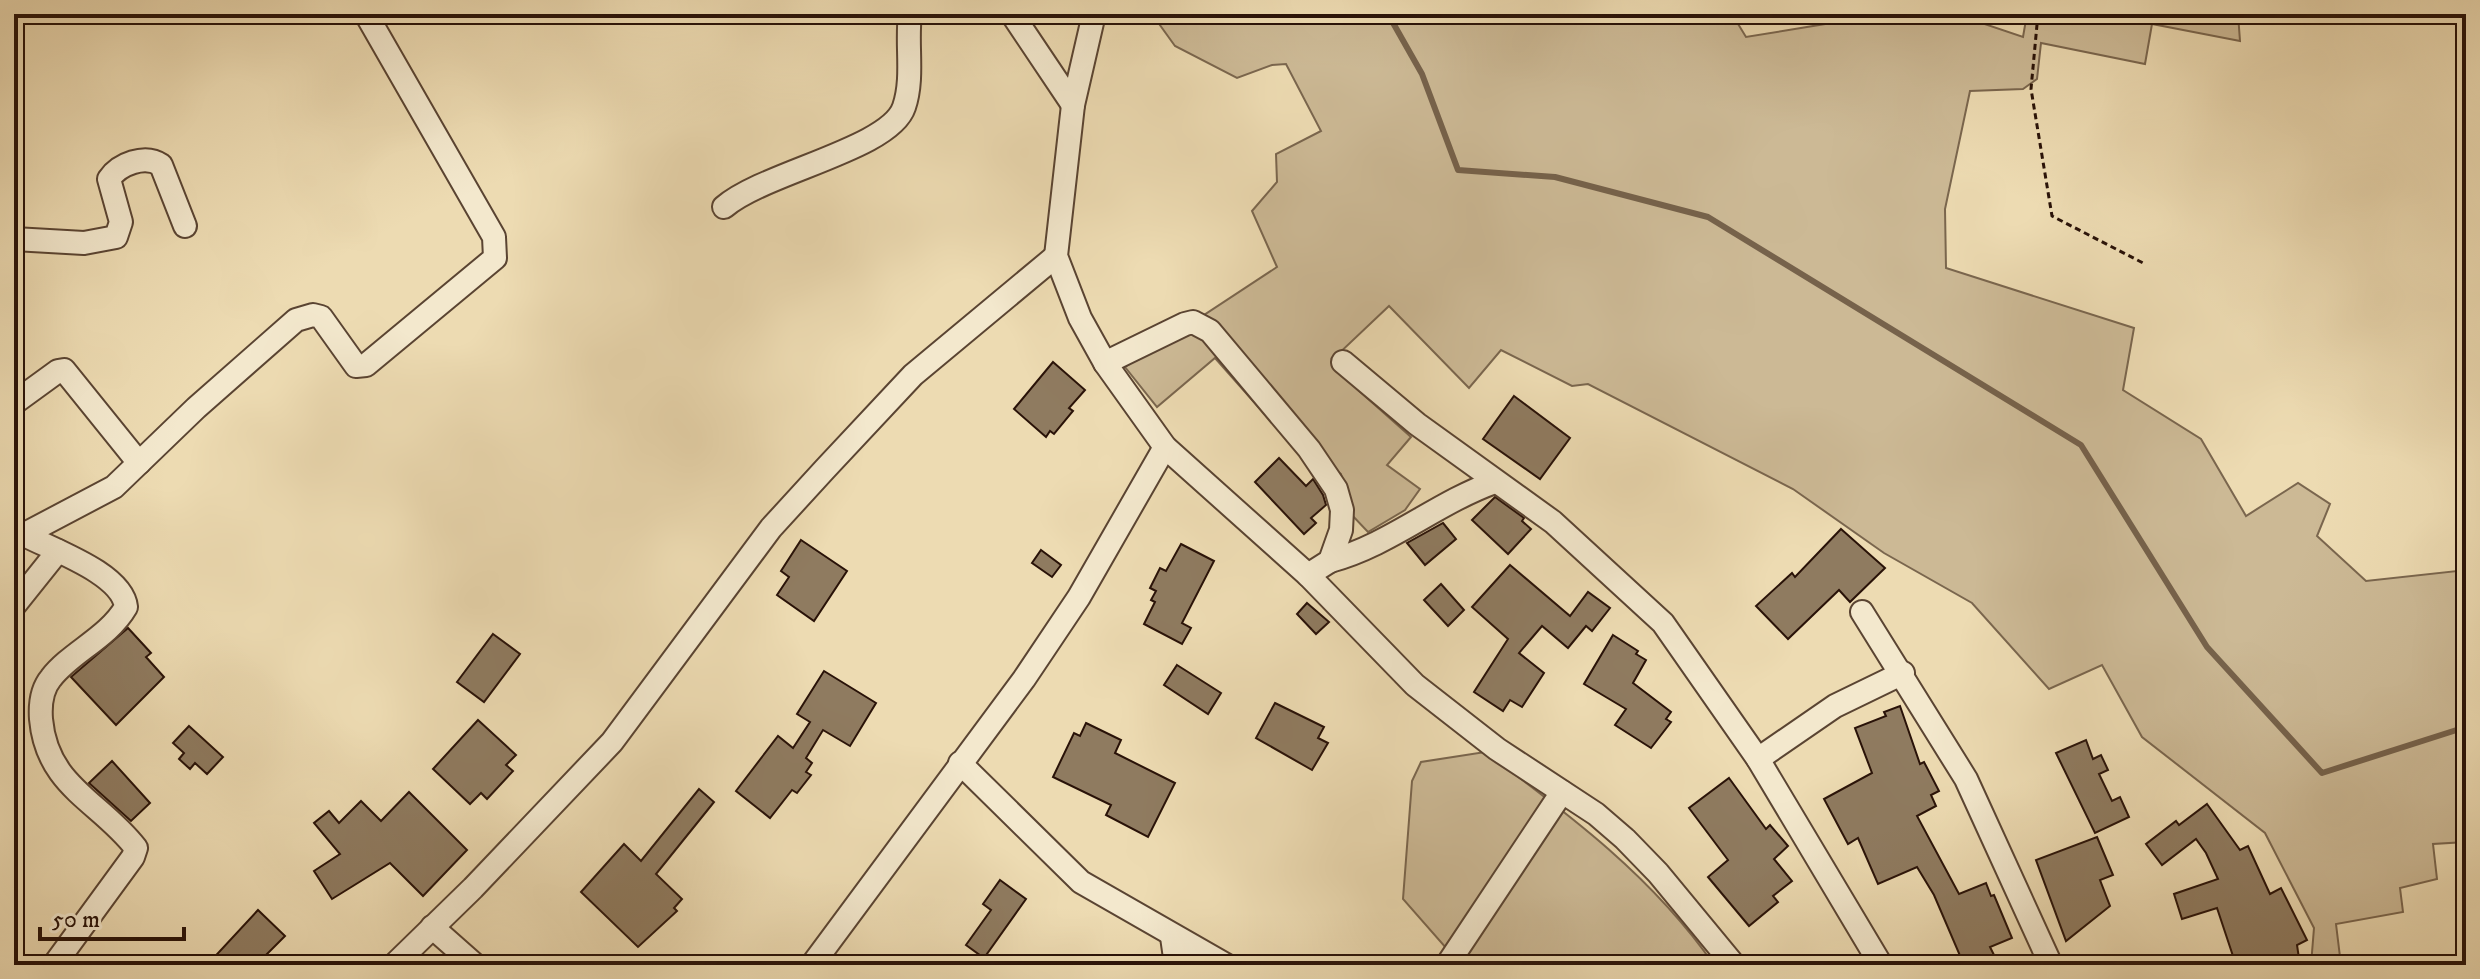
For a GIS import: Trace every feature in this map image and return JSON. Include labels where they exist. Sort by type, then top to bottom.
[{"type":"street","points":[[19,532],[88,504],[114,487],[296,320],[313,315],[321,317],[356,366],[366,365],[495,258],[494,237],[366,14]]},
{"type":"street","points":[[724,207],[757,185],[876,137],[895,124],[905,105],[908,88],[910,14]]},
{"type":"street","points":[[1012,14],[1073,105]]},
{"type":"street","points":[[1094,14],[1073,105],[1056,256],[1080,318],[1105,363],[1165,447],[1308,575],[1415,685],[1497,749],[1596,814],[1658,873],[1734,965]]},
{"type":"street","points":[[14,239],[84,243],[116,237],[121,222],[109,179],[123,166],[140,160],[161,165],[185,226]]},
{"type":"street","points":[[394,965],[473,888],[612,742],[771,528],[825,469],[913,375],[1056,256]]},
{"type":"street","points":[[1105,363],[1185,324],[1193,322],[1210,331],[1309,449],[1336,489],[1342,520],[1330,561]]},
{"type":"street","points":[[1343,362],[1495,482],[1553,522],[1663,623],[1758,759],[1881,965]]},
{"type":"street","points":[[14,403],[58,371],[64,370],[139,463]]},
{"type":"street","points":[[812,965],[1024,679],[1079,597],[1165,447]]},
{"type":"street","points":[[1308,575],[1330,561],[1365,551],[1458,495],[1495,482]]},
{"type":"street","points":[[19,532],[92,569],[120,591],[126,607],[86,649],[51,677],[40,702],[49,758],[88,805],[136,848],[133,857],[54,965]]},
{"type":"street","points":[[14,606],[58,551]]},
{"type":"street","points":[[1862,612],[1903,673],[1966,779],[2051,965]]},
{"type":"street","points":[[1758,759],[1835,706],[1903,673]]},
{"type":"street","points":[[960,763],[1081,882],[1172,937],[1226,965]]},
{"type":"street","points":[[1447,965],[1562,792]]},
{"type":"street","points":[[432,927],[475,965]]},
{"type":"street","points":[[1172,937],[1176,965]]},
{"type":"path","points":[[2038,14],[2031,89],[2052,216],[2145,264]]},
{"type":"shaded area","points":[[1152,14],[1732,14],[1746,37],[1831,23],[1835,14],[1955,14],[2023,37],[2027,14],[2238,14],[2240,41],[2152,24],[2145,64],[2041,43],[2037,79],[2023,89],[1970,91],[1945,209],[1946,268],[2134,328],[2123,390],[2201,439],[2246,516],[2298,483],[2330,504],[2317,536],[2366,581],[2466,570],[2466,842],[2433,844],[2437,879],[2400,888],[2403,912],[2336,924],[2341,965],[2311,965],[2314,928],[2265,833],[2142,737],[2102,665],[2049,689],[1972,603],[1884,553],[1793,489],[1588,384],[1572,386],[1501,350],[1469,388],[1389,306],[1334,358],[1357,389],[1411,437],[1387,465],[1420,489],[1405,510],[1368,532],[1349,512],[1341,474],[1275,426],[1215,358],[1157,407],[1125,367],[1277,267],[1252,211],[1277,182],[1276,154],[1321,131],[1286,64],[1272,65],[1237,78],[1175,46]]},
{"type":"shaded area","points":[[1485,752],[1579,824],[1638,876],[1690,933],[1714,965],[1461,965],[1403,899],[1412,781],[1421,762]]},
{"type":"building","points":[[1053,362],[1085,390],[1069,408],[1073,411],[1054,434],[1050,431],[1046,437],[1014,409]]},
{"type":"building","points":[[1514,396],[1570,438],[1540,479],[1483,439]]},
{"type":"building","points":[[1279,458],[1306,486],[1313,479],[1323,495],[1326,505],[1311,518],[1316,523],[1304,534],[1255,482]]},
{"type":"building","points":[[1495,497],[1524,518],[1522,521],[1531,529],[1508,554],[1472,520]]},
{"type":"building","points":[[1443,523],[1456,539],[1425,565],[1407,543]]},
{"type":"building","points":[[1841,529],[1885,568],[1850,602],[1839,590],[1788,639],[1756,606],[1792,573],[1795,577]]},
{"type":"building","points":[[801,540],[847,571],[814,621],[777,595],[789,577],[781,571]]},
{"type":"building","points":[[1181,544],[1214,561],[1182,623],[1191,628],[1182,644],[1144,624],[1155,602],[1151,600],[1156,591],[1150,588],[1160,568],[1166,571]]},
{"type":"building","points":[[1041,550],[1061,565],[1052,577],[1032,563]]},
{"type":"building","points":[[1510,565],[1570,616],[1588,592],[1610,608],[1592,631],[1586,626],[1568,648],[1542,626],[1519,653],[1544,673],[1522,707],[1510,700],[1503,711],[1474,692],[1508,639],[1472,607]]},
{"type":"building","points":[[1441,584],[1464,610],[1448,626],[1424,600]]},
{"type":"building","points":[[1307,603],[1329,622],[1316,634],[1297,614]]},
{"type":"building","points":[[128,628],[151,653],[146,657],[164,677],[116,725],[71,677]]},
{"type":"building","points":[[493,634],[520,654],[484,702],[457,682]]},
{"type":"building","points":[[1613,635],[1646,660],[1633,683],[1671,712],[1666,719],[1671,722],[1651,748],[1615,725],[1626,709],[1584,684]]},
{"type":"building","points":[[1177,665],[1221,693],[1208,714],[1164,685]]},
{"type":"building","points":[[824,671],[876,703],[850,746],[823,730],[806,758],[812,763],[806,772],[811,775],[797,793],[792,790],[770,818],[736,791],[778,736],[793,748],[810,722],[797,714]]},
{"type":"building","points":[[1275,703],[1324,727],[1318,738],[1328,743],[1312,770],[1256,738]]},
{"type":"building","points":[[1900,706],[1920,764],[1924,762],[1939,791],[1931,795],[1936,806],[1917,816],[1959,894],[1986,883],[1991,896],[1994,895],[2012,938],[1990,947],[1999,965],[1964,965],[1934,895],[1917,867],[1878,884],[1858,838],[1848,844],[1824,799],[1872,773],[1855,728],[1886,716],[1884,712]]},
{"type":"building","points":[[478,720],[516,755],[506,765],[513,771],[487,799],[481,793],[470,804],[433,769]]},
{"type":"building","points":[[1086,723],[1121,740],[1115,753],[1175,783],[1148,837],[1106,815],[1111,805],[1053,777],[1074,733],[1080,736]]},
{"type":"building","points":[[189,726],[223,757],[207,774],[195,763],[190,769],[179,759],[184,753],[173,743]]},
{"type":"building","points":[[2086,740],[2093,759],[2101,755],[2108,770],[2099,774],[2112,801],[2120,797],[2129,817],[2095,833],[2056,753]]},
{"type":"building","points":[[112,761],[150,803],[131,821],[89,783]]},
{"type":"building","points":[[1729,778],[1766,829],[1770,825],[1788,846],[1774,859],[1792,881],[1773,896],[1778,902],[1749,926],[1708,877],[1728,860],[1689,808]]},
{"type":"building","points":[[699,789],[714,802],[656,874],[682,899],[674,908],[677,911],[638,947],[581,892],[624,844],[641,861]]},
{"type":"building","points":[[409,792],[467,850],[423,896],[390,863],[332,899],[314,871],[340,854],[314,823],[329,811],[339,823],[361,801],[381,821]]},
{"type":"building","points":[[2207,804],[2240,850],[2248,846],[2270,894],[2281,888],[2307,940],[2297,945],[2300,965],[2260,965],[2259,958],[2236,965],[2217,908],[2182,919],[2174,894],[2218,879],[2206,853],[2196,839],[2162,865],[2146,844],[2176,821],[2179,825]]},
{"type":"building","points":[[2097,837],[2113,875],[2100,880],[2110,906],[2066,941],[2036,860]]},
{"type":"building","points":[[1000,880],[1026,899],[984,958],[966,945],[991,910],[983,904]]},
{"type":"building","points":[[258,910],[285,936],[256,965],[207,965]]},
{"type":"waterway","points":[[1388,14],[1422,74],[1458,170],[1555,177],[1708,217],[2081,445],[2207,647],[2322,773],[2466,727]]}]
